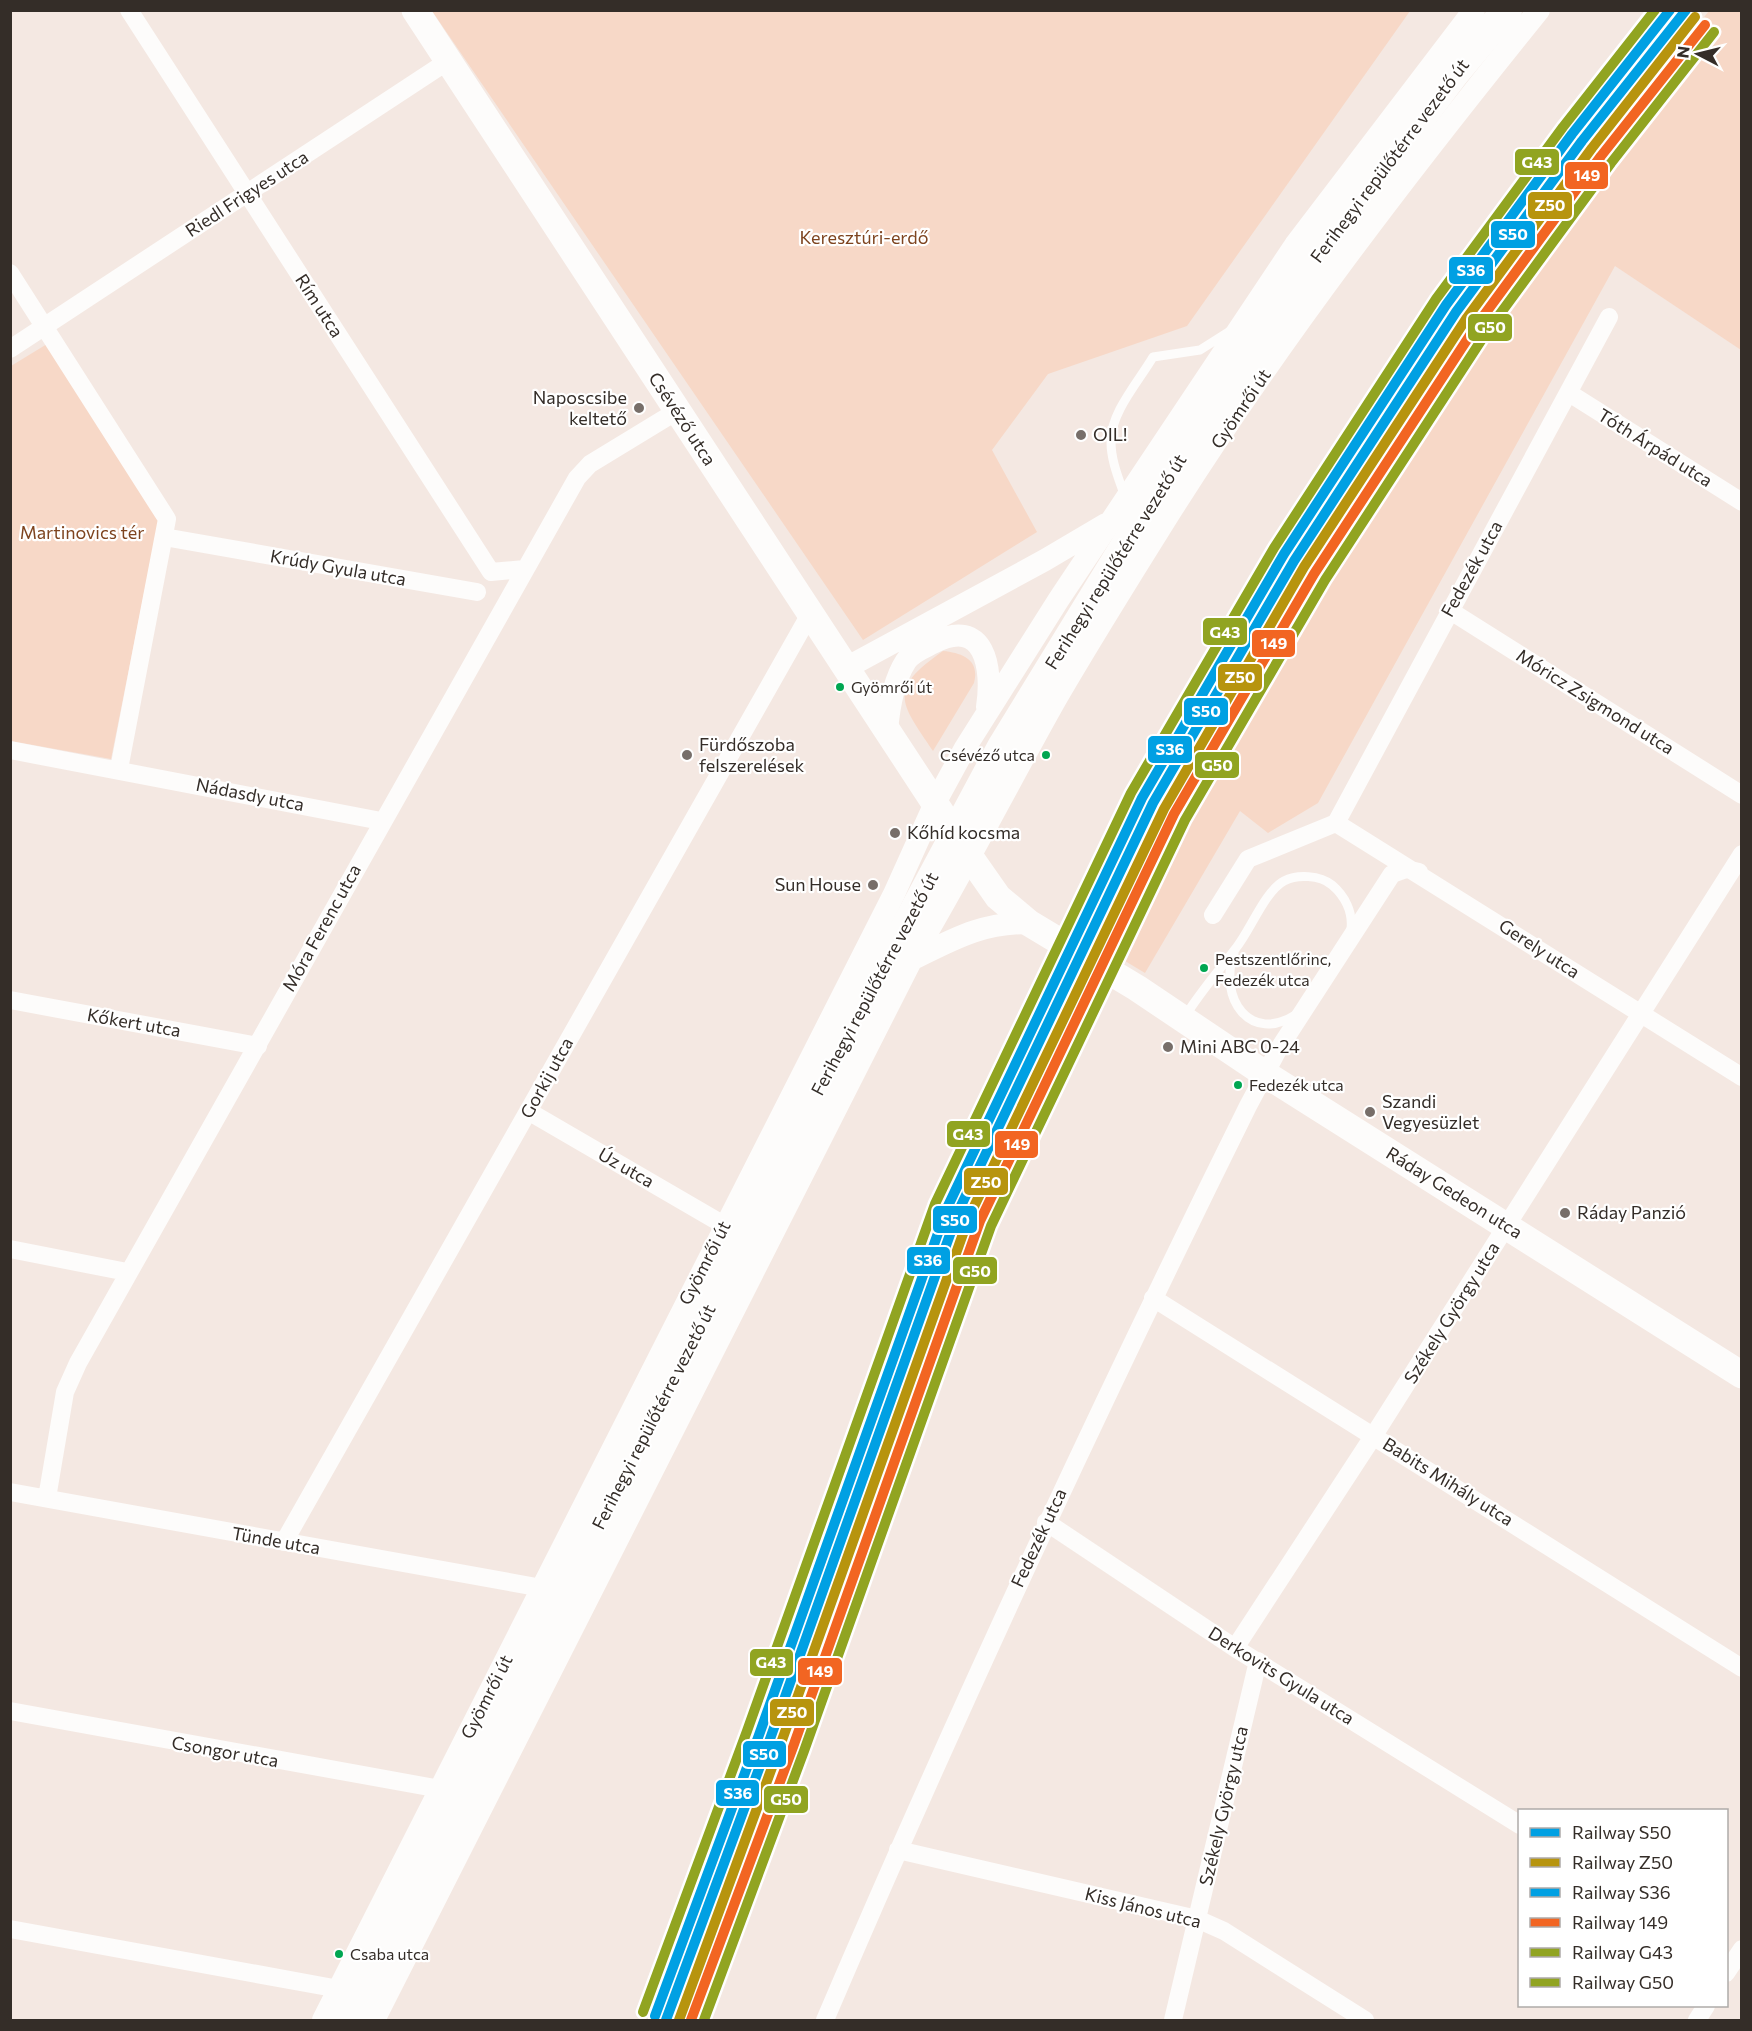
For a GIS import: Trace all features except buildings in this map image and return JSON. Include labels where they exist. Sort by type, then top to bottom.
[{"type":"main road","name":"Csévéző utca","points":[[415,10],[970,857]]},
{"type":"main road","name":"Ferihegyi repülőtérre vezető út","points":[[348,2020],[902,903],[1002,747],[1154,499],[1231,382],[1329,240],[1453,75],[1507,10]]},
{"type":"main road","name":"Ráday Gedeon utca","points":[[970,857],[998,897],[1040,930],[1137,988],[1265,1074],[1742,1375]]},
{"type":"street","name":"Rím utca","points":[[129,10],[491,572]]},
{"type":"street","name":"Gyömrői út","points":[[323,2020],[724,1225],[902,903],[935,803],[965,748],[1125,499],[1242,323],[1347,174],[1474,10]]},
{"type":"street","name":"Gyömrői út","points":[[374,2020],[912,957],[1053,705],[1172,509],[1314,302],[1418,161],[1539,10]]},
{"type":"street","name":"Riedl Frigyes utca","points":[[45,326],[448,61]]},
{"type":"street","points":[[10,273],[167,519],[119,769],[10,750]]},
{"type":"street","name":"Fedezék utca","points":[[1336,822],[1609,317]]},
{"type":"street","points":[[10,349],[45,326]]},
{"type":"street","name":"Tóth Árpád utca","points":[[1569,393],[1742,502]]},
{"type":"street","name":"Móra Ferenc utca","points":[[47,1498],[66,1392],[78,1364],[127,1272],[258,1046],[490,627],[577,478],[590,464],[677,411]]},
{"type":"street","name":"Gyömrői út","points":[[846,668],[1045,560],[1112,520]]},
{"type":"street","name":"Krúdy Gyula utca","points":[[163,544],[477,592]]},
{"type":"street","points":[[490,627],[477,592],[491,572],[525,569]]},
{"type":"street","name":"Móricz Zsigmond utca","points":[[1449,610],[1742,795]]},
{"type":"street","name":"Gorkij utca","points":[[284,1542],[810,614]]},
{"type":"street","points":[[887,731],[894,688],[906,660],[912,654],[953,635],[970,639],[986,655],[990,688],[987,712]]},
{"type":"street","points":[[965,748],[963,768],[973,787],[986,791],[995,790],[1016,774]]},
{"type":"street","name":"Nádasdy utca","points":[[119,769],[381,821]]},
{"type":"street","points":[[1213,915],[1248,860],[1336,822]]},
{"type":"street","name":"Gerely utca","points":[[1336,822],[1419,872],[1742,1077]]},
{"type":"street","name":"Székely György utca","points":[[1235,1648],[1374,1435],[1742,854]]},
{"type":"street","name":"Fedezék utca","points":[[825,2020],[898,1850],[1046,1522],[1153,1298],[1265,1074],[1392,874],[1406,869],[1419,872]]},
{"type":"street","points":[[902,903],[904,879],[916,878],[926,883],[932,896],[918,927],[912,957]]},
{"type":"street","points":[[912,957],[980,928],[1005,923],[1040,930]]},
{"type":"street","name":"Kőkert utca","points":[[10,1000],[258,1046]]},
{"type":"street","name":"Úz utca","points":[[528,1111],[724,1225]]},
{"type":"street","points":[[10,1249],[127,1272]]},
{"type":"street","name":"Babits Mihály utca","points":[[1153,1298],[1742,1668]]},
{"type":"street","name":"Tünde utca","points":[[10,1492],[542,1588]]},
{"type":"street","name":"Derkovits Gyula utca","points":[[1046,1522],[1235,1648],[1518,1824]]},
{"type":"street","name":"Székely György utca","points":[[1173,2020],[1258,1662]]},
{"type":"street","name":"Csongor utca","points":[[10,1711],[440,1789]]},
{"type":"street","name":"Kiss János utca","points":[[898,1850],[1197,1919],[1224,1931],[1365,2020]]},
{"type":"street","points":[[10,1929],[339,1989]]},
{"type":"street","points":[[1696,2020],[1705,2007]]},
{"type":"lane","points":[[1125,499],[1114,464],[1110,440],[1118,416],[1153,357],[1200,350],[1242,323]]},
{"type":"lane","points":[[1182,1020],[1282,882],[1297,877],[1329,882],[1341,893],[1352,921],[1350,938]]},
{"type":"lane","points":[[1236,948],[1229,966],[1229,986],[1232,1000],[1242,1014],[1255,1021],[1269,1023],[1293,1016],[1305,1008]]},
{"type":"green space","name":"Keresztúri-erdő","points":[[432,11],[1410,11],[1187,326],[1048,374],[992,450],[1037,532],[863,640]]},
{"type":"green space","points":[[1709,11],[1741,11],[1741,350],[1615,266],[1318,803],[1268,833],[1240,811],[1145,973],[1105,949],[1171,811],[1312,573],[1473,325],[1596,150]]},
{"type":"green space","name":"Martinovics tér","points":[[47,344],[159,518],[111,759],[11,741],[11,366]]},
{"type":"green space","points":[[943,651],[968,659],[975,669],[975,675],[974,683],[933,751],[913,720],[905,697],[913,676]]},
{"type":"rail line","name":"G43","points":[[643,2012],[747,1731],[935,1204],[1131,793],[1274,548],[1436,299],[1563,127],[1655,10]]},
{"type":"rail line","name":"S36","points":[[655,2016],[759,1735],[947,1208],[1142,798],[1284,554],[1446,305],[1572,134],[1670,10]]},
{"type":"rail line","name":"S50","points":[[666,2020],[770,1739],[958,1212],[1153,803],[1294,561],[1456,312],[1582,141],[1686,10]]},
{"type":"rail line","name":"Z50","points":[[679,2020],[781,1743],[969,1217],[1164,809],[1304,567],[1466,319],[1592,148],[1695,17]]},
{"type":"rail line","name":"149","points":[[691,2020],[793,1747],[980,1221],[1174,814],[1314,574],[1476,326],[1601,156],[1705,25]]},
{"type":"rail line","name":"G50","points":[[704,2020],[804,1751],[991,1226],[1185,820],[1325,580],[1486,333],[1611,163],[1714,32]]},
{"type":"place","name":"Naposcsibe keltető","points":[[639,408]]},
{"type":"place","name":"OIL!","points":[[1081,435]]},
{"type":"place","name":"Gyömrői út","points":[[840,687]]},
{"type":"place","name":"Fürdőszoba felszerelések","points":[[687,755]]},
{"type":"place","name":"Csévéző utca","points":[[1046,755]]},
{"type":"place","name":"Kőhíd kocsma","points":[[895,833]]},
{"type":"place","name":"Sun House","points":[[873,885]]},
{"type":"place","name":"Pestszentlőrinc, Fedezék utca","points":[[1204,968]]},
{"type":"place","name":"Mini ABC 0-24","points":[[1168,1047]]},
{"type":"place","name":"Fedezék utca","points":[[1238,1085]]},
{"type":"place","name":"Szandi Vegyesüzlet","points":[[1370,1112]]},
{"type":"place","name":"Ráday Panzió","points":[[1565,1213]]},
{"type":"place","name":"Csaba utca","points":[[339,1954]]}]
